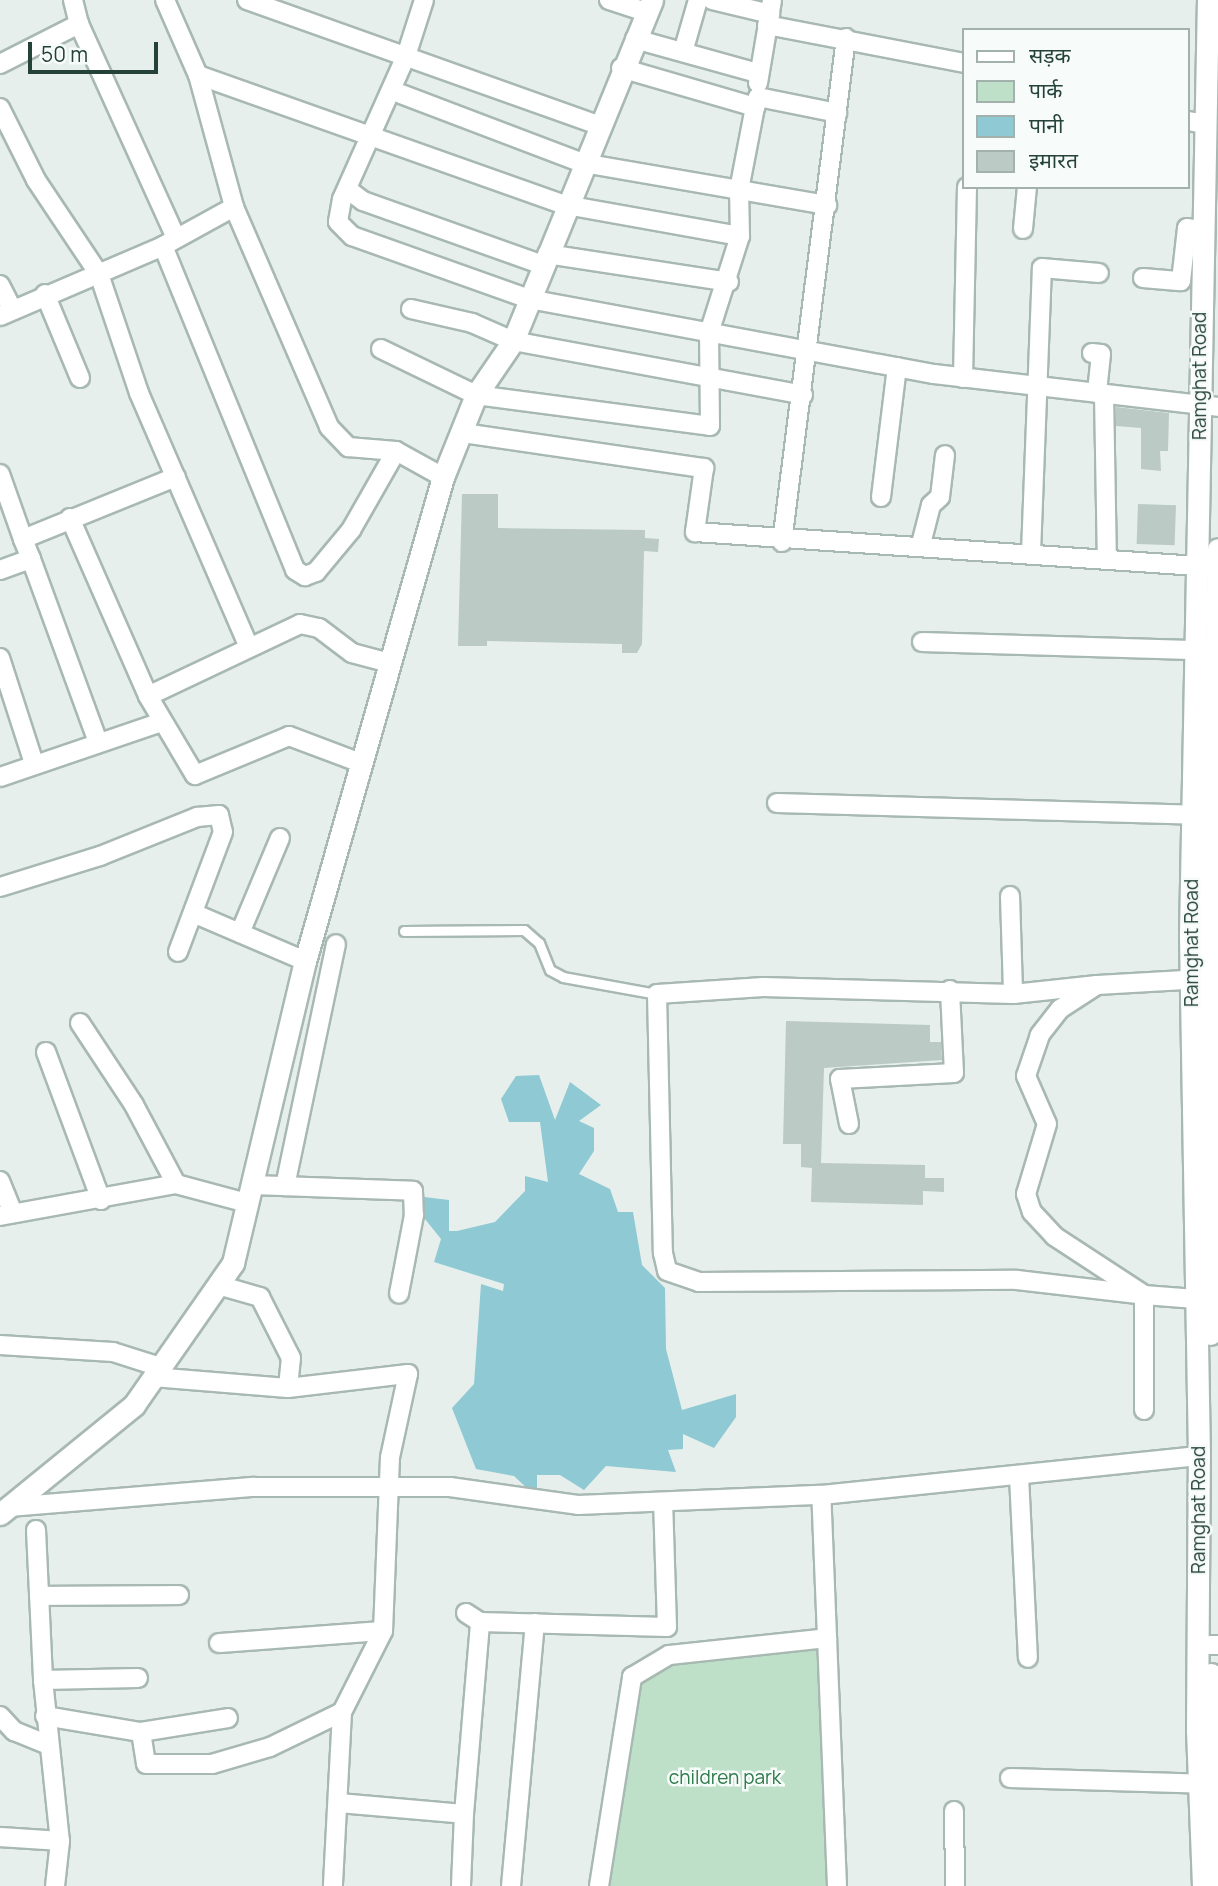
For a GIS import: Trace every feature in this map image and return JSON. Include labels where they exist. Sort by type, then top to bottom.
[{"type":"main road","name":"Ramghat Road","points":[[1208,0],[1196,122],[1209,406],[1198,566],[1200,979],[1208,1147],[1199,1457],[1214,1645],[1215,1730],[1206,1784],[1217,1886]]},
{"type":"main road","points":[[4,1510],[134,1405],[233,1263],[305,961],[361,763],[386,662],[443,477],[463,433],[476,395],[513,341],[621,68],[650,6]]},
{"type":"main road","name":"Ramghat Road","points":[[1200,979],[1214,932],[1201,815],[1218,549]]},
{"type":"main road","name":"Ramghat Road","points":[[1202,1300],[1214,1325],[1205,1543],[1206,1784],[1203,1886]]},
{"type":"street","points":[[73,0],[79,24],[170,242],[296,570],[305,576],[316,572],[342,540],[396,451]]},
{"type":"street","points":[[165,0],[198,75],[234,207],[329,426],[348,447],[396,451],[443,477]]},
{"type":"street","points":[[247,0],[598,125]]},
{"type":"street","points":[[424,0],[406,56],[347,189],[338,222],[352,236],[529,299],[897,368],[1209,406]]},
{"type":"street","points":[[609,0],[650,6]]},
{"type":"street","points":[[683,52],[698,0]]},
{"type":"street","points":[[712,0],[770,13],[846,38],[962,63]]},
{"type":"street","points":[[381,349],[476,395],[710,426],[709,333],[729,282],[740,236],[739,190],[770,13]]},
{"type":"street","points":[[0,64],[79,24]]},
{"type":"street","points":[[782,542],[809,351],[846,38]]},
{"type":"street","points":[[635,39],[758,73]]},
{"type":"street","points":[[621,68],[756,102],[837,113]]},
{"type":"street","points":[[198,75],[566,205],[740,236]]},
{"type":"street","points":[[401,94],[583,163],[827,205]]},
{"type":"street","points":[[0,108],[36,180],[99,274],[139,393],[248,645]]},
{"type":"street","points":[[347,189],[363,201],[545,259],[729,282]]},
{"type":"street","points":[[963,378],[967,189]]},
{"type":"street","points":[[1023,229],[1027,189]]},
{"type":"street","points":[[0,285],[6,312],[170,242],[234,207]]},
{"type":"street","points":[[1143,278],[1181,281],[1187,228],[1200,230]]},
{"type":"street","points":[[1031,553],[1034,386],[1042,268],[1099,273]]},
{"type":"street","points":[[45,294],[80,378]]},
{"type":"street","points":[[411,309],[472,323],[513,341],[803,395]]},
{"type":"street","points":[[1092,353],[1101,354],[1100,393],[1107,559]]},
{"type":"street","points":[[881,497],[897,368]]},
{"type":"street","points":[[463,433],[704,468],[695,532],[782,542],[922,544],[1198,566]]},
{"type":"street","points":[[922,544],[931,505],[940,497],[945,455]]},
{"type":"street","points":[[0,474],[98,742]]},
{"type":"street","points":[[23,540],[70,518],[176,477]]},
{"type":"street","points":[[70,518],[148,696],[194,775],[289,736],[361,763]]},
{"type":"street","points":[[0,570],[31,559]]},
{"type":"street","points":[[148,696],[248,645],[310,624],[352,653],[386,662]]},
{"type":"street","points":[[922,642],[1199,650]]},
{"type":"street","points":[[0,658],[34,763]]},
{"type":"street","points":[[0,777],[34,763],[162,722]]},
{"type":"street","points":[[777,803],[1201,815]]},
{"type":"street","points":[[0,887],[100,856],[197,817],[219,815],[223,832],[178,952]]},
{"type":"street","points":[[240,933],[280,838]]},
{"type":"street","points":[[1010,896],[1013,994]]},
{"type":"street","points":[[193,913],[305,961]]},
{"type":"street","points":[[285,1186],[336,944]]},
{"type":"street","points":[[1200,979],[1097,985],[1013,994],[950,990],[764,987],[657,994],[667,1271],[699,1282],[1017,1280],[1202,1300]]},
{"type":"street","points":[[1097,985],[1060,1009],[1030,1057],[1026,1076],[1047,1124],[1026,1194],[1032,1212],[1054,1236],[1144,1295]]},
{"type":"street","points":[[849,1124],[840,1079],[954,1073],[950,990]]},
{"type":"street","points":[[80,1023],[134,1105],[176,1184]]},
{"type":"street","points":[[46,1052],[101,1200]]},
{"type":"street","points":[[0,1181],[6,1213],[101,1200],[176,1184],[250,1194],[285,1186],[412,1191],[414,1215],[399,1294]]},
{"type":"street","points":[[218,1285],[260,1297],[288,1350],[288,1388]]},
{"type":"street","points":[[1144,1295],[1144,1409]]},
{"type":"street","points":[[0,1345],[113,1352],[156,1372],[288,1388],[408,1374],[390,1457],[391,1487],[383,1631],[342,1712],[333,1886]]},
{"type":"street","points":[[4,1510],[254,1487],[450,1487],[578,1505],[821,1496],[1199,1457]]},
{"type":"street","points":[[1019,1476],[1028,1658]]},
{"type":"street","points":[[821,1496],[838,1886]]},
{"type":"street","points":[[461,1886],[473,1617],[535,1623],[667,1627],[663,1502]]},
{"type":"street","points":[[36,1530],[48,1745],[60,1841],[55,1886]]},
{"type":"street","points":[[39,1596],[179,1595]]},
{"type":"street","points":[[511,1886],[535,1623]]},
{"type":"street","points":[[219,1643],[383,1631]]},
{"type":"street","points":[[599,1886],[632,1677],[668,1655],[827,1638]]},
{"type":"street","points":[[43,1680],[138,1678]]},
{"type":"street","points":[[141,1732],[146,1764],[212,1764],[270,1746],[342,1712]]},
{"type":"street","points":[[0,1716],[13,1731],[48,1745]]},
{"type":"street","points":[[46,1716],[141,1732],[228,1718]]},
{"type":"street","points":[[1010,1777],[1206,1784]]},
{"type":"street","points":[[339,1803],[464,1814]]},
{"type":"street","points":[[954,1811],[955,1886]]},
{"type":"street","points":[[0,1837],[60,1841]]},
{"type":"lane","points":[[404,932],[524,930],[539,943],[550,970],[563,977],[657,994]]},
{"type":"green space","name":"children park","points":[[827,1638],[837,1886],[599,1886],[631,1688],[669,1655]]},
{"type":"water","points":[[539,1075],[555,1120],[570,1082],[601,1105],[579,1121],[594,1128],[594,1151],[579,1174],[610,1189],[618,1212],[633,1212],[642,1265],[665,1288],[666,1349],[682,1410],[736,1394],[736,1417],[714,1448],[683,1434],[683,1449],[668,1450],[676,1472],[606,1466],[584,1490],[560,1475],[537,1475],[537,1491],[530,1491],[514,1476],[476,1469],[452,1408],[474,1384],[481,1284],[503,1291],[504,1284],[434,1262],[441,1239],[425,1219],[424,1197],[449,1200],[449,1231],[457,1231],[495,1222],[525,1191],[525,1176],[548,1182],[540,1122],[509,1122],[501,1099],[516,1076]]},
{"type":"building","points":[[1116,407],[1169,413],[1168,451],[1160,451],[1161,471],[1141,469],[1141,428],[1116,426]]},
{"type":"building","points":[[462,494],[498,494],[498,528],[645,530],[645,538],[659,539],[658,552],[644,551],[642,644],[637,653],[622,653],[622,644],[487,641],[487,646],[458,646]]},
{"type":"building","points":[[1138,504],[1176,505],[1175,545],[1137,544]]},
{"type":"building","points":[[786,1021],[930,1025],[930,1042],[941,1042],[942,1060],[824,1068],[821,1163],[925,1165],[925,1178],[944,1178],[944,1192],[923,1191],[923,1205],[811,1202],[812,1168],[801,1167],[801,1144],[783,1144]]}]
